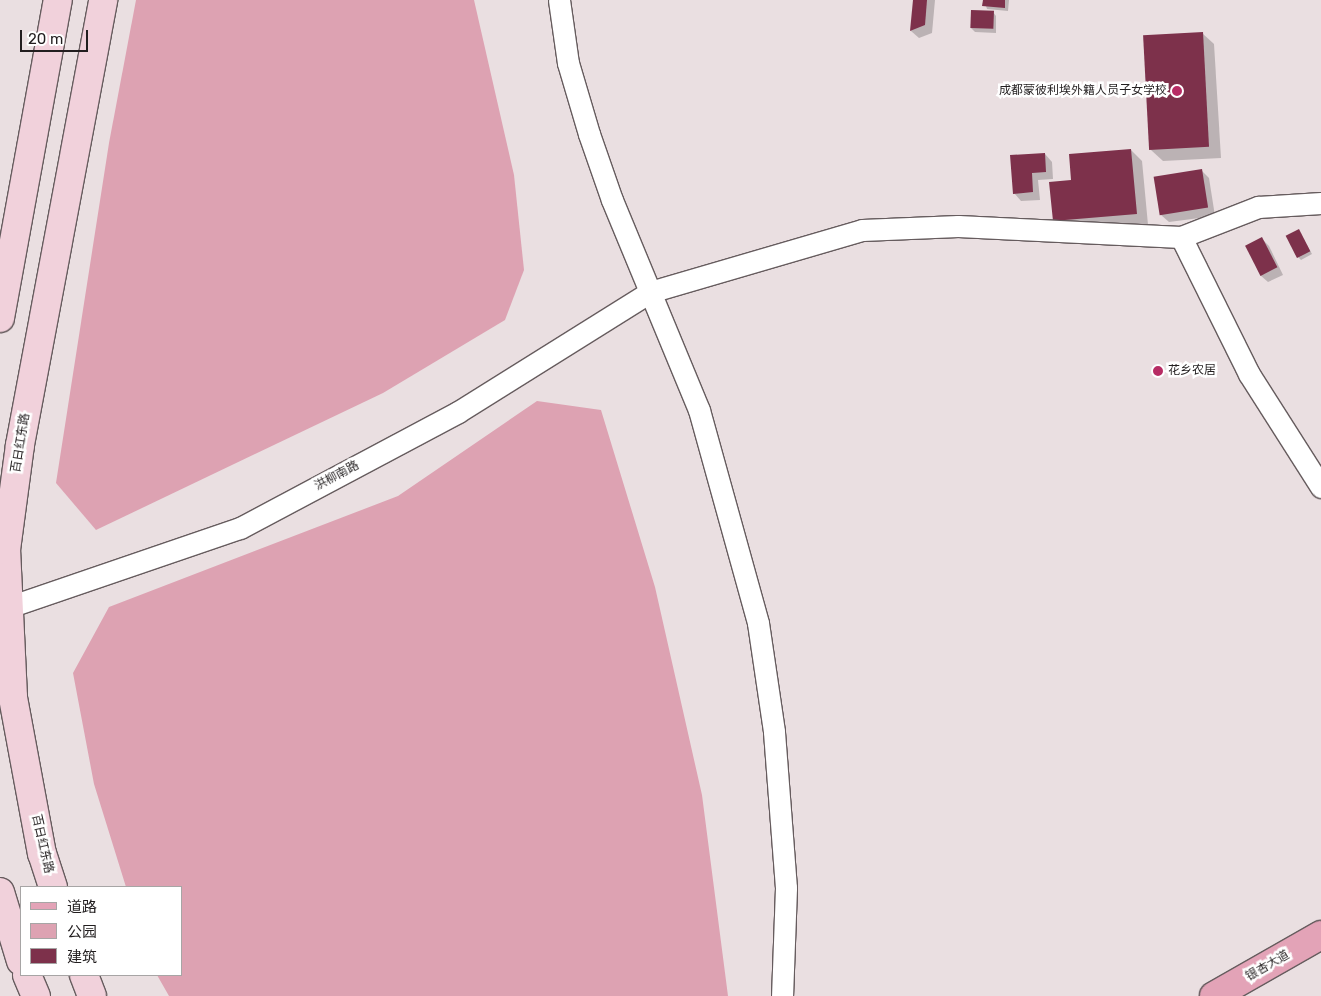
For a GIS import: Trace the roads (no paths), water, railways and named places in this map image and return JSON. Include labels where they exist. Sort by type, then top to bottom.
[{"type":"main road","name":"银杏大道","points":[[1214,996],[1321,935]]},
{"type":"street","points":[[0,318],[58,0]]},
{"type":"street","name":"百日红东路","points":[[53,886],[42,854],[13,697],[4,609],[6,550],[20,445],[103,0]]},
{"type":"street","points":[[559,0],[568,63],[589,134],[612,200],[699,410],[758,623],[774,732],[786,888],[782,996]]},
{"type":"street","points":[[1321,204],[1258,207],[1181,237],[1249,374],[1321,487]]},
{"type":"street","name":"洪柳南路","points":[[4,609],[240,528],[458,412],[650,292],[862,230],[958,226],[1181,237]]},
{"type":"street","points":[[0,892],[20,958]]},
{"type":"street","points":[[27,976],[36,996]]},
{"type":"street","points":[[84,976],[92,996]]},
{"type":"place","name":"成都蒙彼利埃外籍人员子女学校","points":[[1177,91]]},
{"type":"place","name":"花乡农居","points":[[1158,371]]}]
